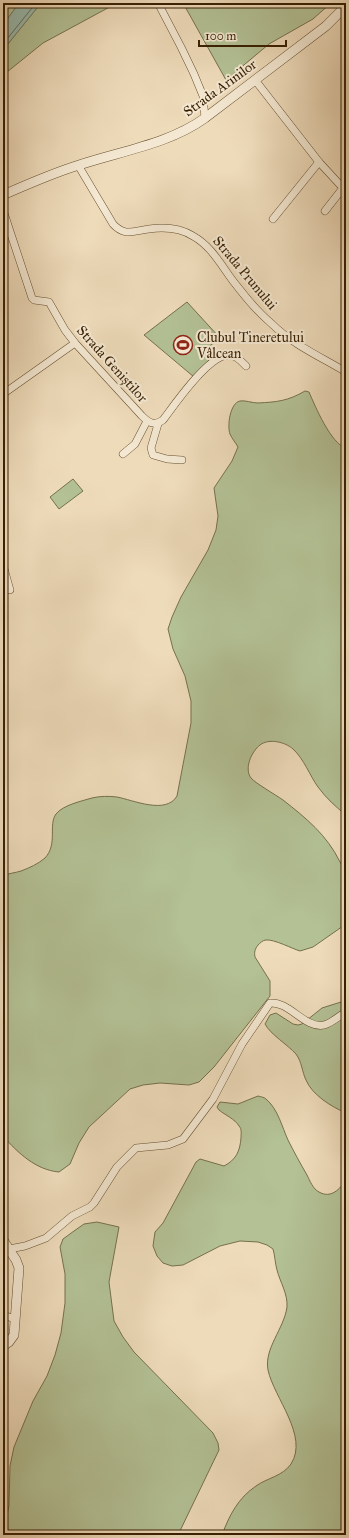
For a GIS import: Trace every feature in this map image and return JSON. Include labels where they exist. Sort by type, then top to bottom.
[{"type":"street","points":[[158,3],[181,47],[203,96],[205,118]]},
{"type":"street","name":"Strada Arinilor","points":[[3,195],[78,165],[176,134],[190,128],[326,26],[346,6]]},
{"type":"street","points":[[255,80],[319,162],[344,186],[325,211]]},
{"type":"street","points":[[273,219],[319,162]]},
{"type":"street","name":"Strada Prunului","points":[[78,165],[113,224],[118,229],[130,233],[149,229],[165,228],[183,231],[206,244],[237,287],[271,324],[296,342],[346,372]]},
{"type":"street","name":"Strada Geniștilor","points":[[3,210],[30,294],[34,300],[49,302],[65,330],[75,342],[147,421],[158,424]]},
{"type":"street","points":[[3,394],[75,342]]},
{"type":"street","points":[[182,460],[167,459],[153,455],[151,452],[158,424],[211,363],[228,355],[238,358],[246,366]]},
{"type":"street","points":[[123,454],[135,444],[147,421]]},
{"type":"street","points":[[3,565],[10,590]]},
{"type":"street","points":[[9,1249],[25,1246],[46,1238],[72,1216],[90,1207],[117,1167],[136,1148],[168,1145],[183,1139],[213,1099],[242,1044],[270,1003],[276,1002],[283,1005],[297,1015],[319,1025],[324,1025],[331,1022],[346,1012]]},
{"type":"street","points":[[3,1240],[16,1260],[19,1268],[14,1335],[9,1342],[3,1346]]},
{"type":"street","points":[[3,1315],[15,1319]]},
{"type":"green space","points":[[4,3],[19,3],[3,25],[3,5]]},
{"type":"green space","points":[[41,3],[117,3],[43,43],[7,72],[3,77],[3,50]]},
{"type":"green space","points":[[183,3],[331,3],[313,19],[269,44],[226,80]]},
{"type":"green space","name":"Clubul Tineretului Vâlcean","points":[[187,302],[220,338],[202,352],[209,360],[194,377],[144,335]]},
{"type":"green space","points":[[305,391],[309,392],[319,415],[329,432],[340,445],[346,448],[346,815],[324,795],[297,753],[286,744],[272,741],[260,745],[251,756],[248,770],[253,780],[283,800],[308,820],[329,843],[335,852],[346,872],[346,924],[313,947],[300,951],[269,940],[265,940],[258,945],[255,949],[255,957],[270,981],[270,996],[214,1067],[199,1082],[189,1085],[160,1083],[143,1085],[130,1089],[89,1127],[79,1143],[70,1164],[59,1172],[51,1171],[28,1160],[3,1136],[3,876],[27,869],[45,858],[51,847],[54,818],[63,808],[92,798],[108,796],[149,805],[165,805],[172,802],[177,796],[191,723],[191,701],[185,676],[173,649],[168,629],[181,597],[208,550],[216,530],[218,516],[214,488],[232,461],[238,447],[229,430],[230,415],[234,406],[240,401],[258,403],[277,401],[288,399]]},
{"type":"green space","points":[[73,479],[83,491],[59,509],[50,497]]},
{"type":"green space","points":[[341,1002],[346,1002],[346,1113],[329,1104],[313,1091],[306,1080],[300,1060],[296,1054],[271,1032],[265,1024],[270,1015],[276,1013],[293,1024],[302,1024],[322,1008]]},
{"type":"green space","points":[[258,1096],[265,1098],[274,1108],[290,1144],[315,1189],[323,1194],[331,1194],[338,1190],[346,1180],[346,1535],[222,1535],[231,1514],[244,1496],[260,1483],[288,1468],[295,1453],[296,1441],[293,1429],[271,1381],[268,1370],[271,1346],[282,1323],[287,1307],[286,1297],[277,1270],[273,1249],[267,1245],[258,1242],[240,1241],[220,1246],[183,1265],[172,1266],[163,1263],[157,1256],[153,1246],[155,1232],[163,1223],[196,1162],[200,1159],[224,1166],[232,1161],[237,1155],[240,1147],[241,1128],[235,1121],[219,1110],[217,1107],[220,1102],[238,1104]]},
{"type":"green space","points":[[97,1222],[119,1227],[109,1282],[114,1321],[134,1352],[213,1433],[218,1443],[219,1450],[178,1535],[3,1535],[3,1521],[9,1506],[10,1466],[14,1447],[33,1401],[47,1376],[61,1333],[65,1303],[65,1274],[60,1247],[63,1239],[84,1224]]},
{"type":"water","points":[[19,3],[41,3],[3,50],[3,25]]},
{"type":"place","name":"Clubul Tineretului Vâlcean","points":[[183,345]]}]
